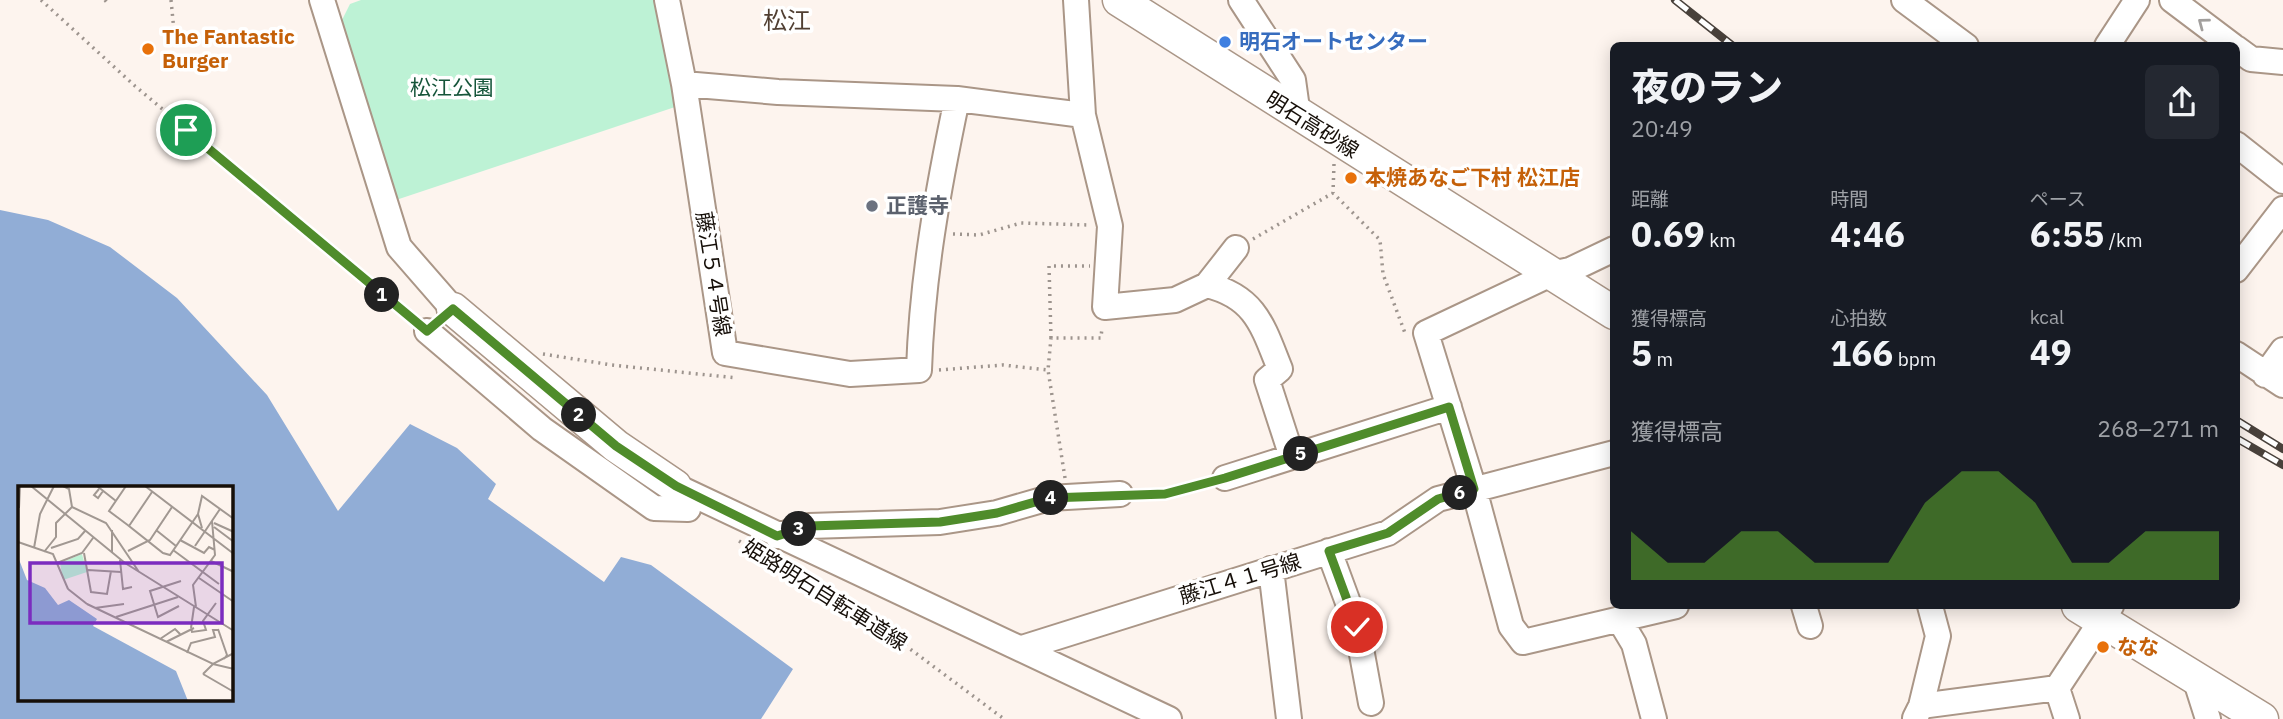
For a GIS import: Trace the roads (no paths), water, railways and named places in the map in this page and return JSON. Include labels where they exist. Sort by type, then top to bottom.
[{"type":"main road","name":"明石高砂線","points":[[1119,0],[1298,116],[1610,311]]},
{"type":"main road","points":[[453,309],[616,446],[682,497]]},
{"type":"main road","points":[[2096,610],[2195,678],[2262,719]]},
{"type":"street","points":[[322,0],[399,247],[453,309]]},
{"type":"street","points":[[667,0],[684,84],[778,92],[957,99],[1083,115]]},
{"type":"street","points":[[1076,0],[1083,115],[1110,226],[1105,307],[1175,300],[1207,285],[1236,248]]},
{"type":"street","points":[[1241,0],[1293,80],[1298,116]]},
{"type":"street","points":[[1904,0],[1961,42]]},
{"type":"street","points":[[2110,42],[2137,0]]},
{"type":"street","points":[[2172,0],[2228,42]]},
{"type":"street","points":[[2240,51],[2250,59],[2283,62]]},
{"type":"street","name":"藤江５４号線","points":[[684,84],[725,353],[850,374],[919,370],[921,308],[936,199],[957,99]]},
{"type":"street","points":[[2240,148],[2283,181]]},
{"type":"street","points":[[2240,259],[2283,209]]},
{"type":"street","points":[[1610,251],[1570,270],[1551,274],[1426,333],[1474,489],[1511,626],[1523,642],[1663,609]]},
{"type":"street","points":[[1207,285],[1231,291],[1261,320],[1280,369],[1267,380],[1292,457]]},
{"type":"street","points":[[427,331],[542,429],[654,508],[682,497],[777,536],[1022,648],[1169,719]]},
{"type":"street","points":[[2240,357],[2274,380],[2283,350]]},
{"type":"street","points":[[1225,478],[1449,407]]},
{"type":"street","name":"藤江４１号線","points":[[1022,648],[1388,533],[1438,499],[1610,454]]},
{"type":"street","points":[[777,536],[809,526],[940,522],[997,513],[1049,498],[1120,494]]},
{"type":"street","points":[[1329,551],[1357,627],[1371,703]]},
{"type":"street","points":[[1271,569],[1289,719]]},
{"type":"street","points":[[1931,609],[1938,636],[1918,713],[2069,709],[2096,610]]},
{"type":"street","points":[[1619,619],[1634,644],[1654,719]]},
{"type":"street","points":[[2195,678],[2208,719]]},
{"type":"water","points":[[0,210],[48,220],[110,247],[177,298],[267,395],[338,511],[410,424],[457,448],[496,484],[488,499],[604,582],[621,557],[651,565],[793,669],[761,719],[0,719]]},
{"type":"railway","points":[[1675,0],[1728,42]]},
{"type":"railway","points":[[2240,422],[2283,449]]},
{"type":"railway","points":[[2240,440],[2283,465]]},
{"type":"place","name":"明石オートセンター","points":[[1225,42]]},
{"type":"place","name":"The Fantastic Burger","points":[[148,49]]},
{"type":"place","name":"本焼あなご下村 松江店","points":[[1351,178]]},
{"type":"place","name":"正護寺","points":[[872,206]]},
{"type":"place","name":"なな","points":[[2103,647]]},
{"type":"district","name":"松江","points":[[787,21]]},
{"type":"park label","name":"松江公園","points":[[452,88]]}]
